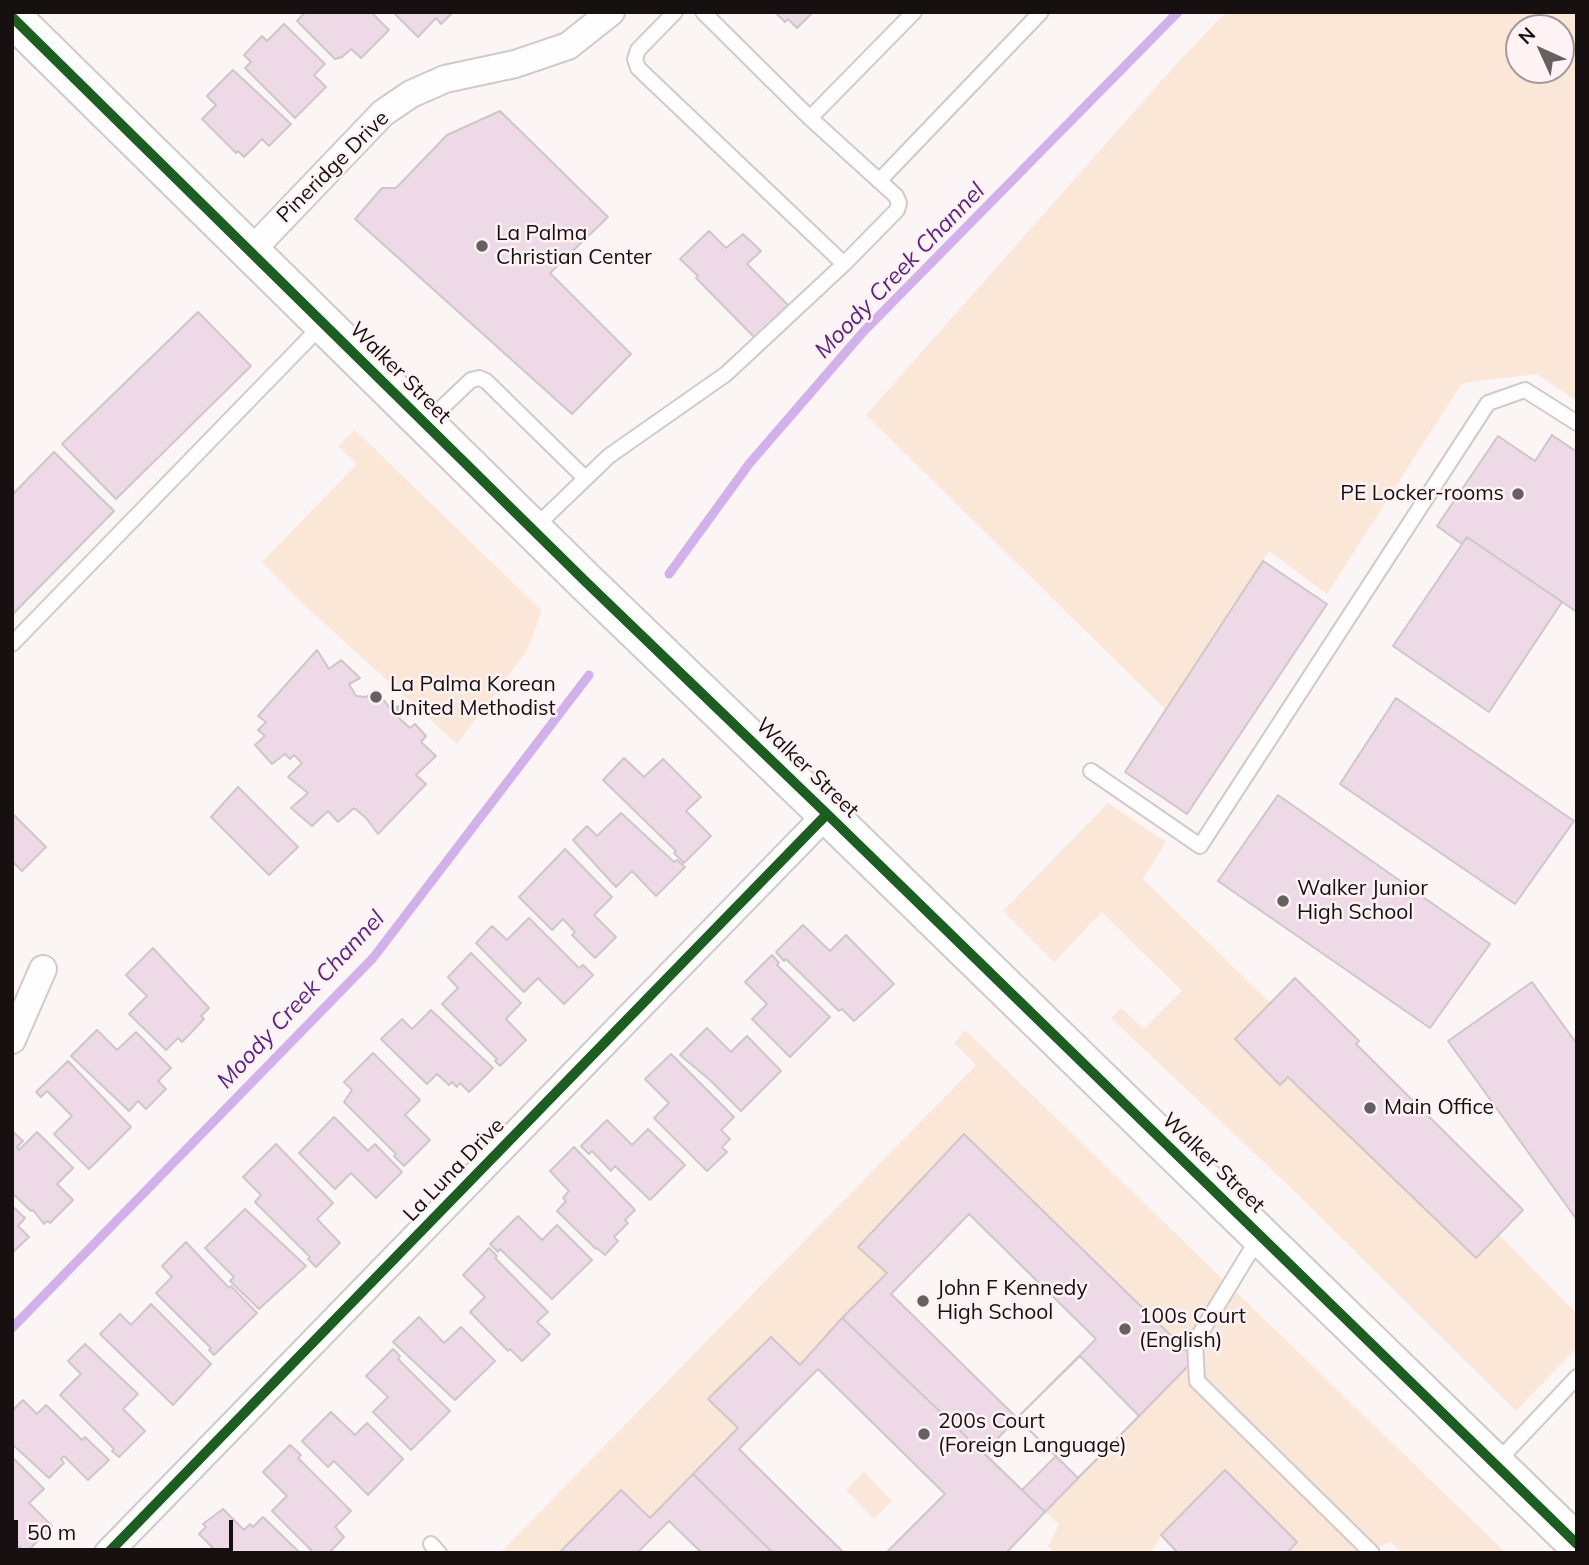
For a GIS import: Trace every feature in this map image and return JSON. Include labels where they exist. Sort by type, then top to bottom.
[{"type":"main road","name":"Walker Street","points":[[12,17],[532,530],[1577,1544]]},
{"type":"street","name":"Pineridge Drive","points":[[251,251],[383,113],[411,94],[445,79],[515,64],[568,46],[611,12]]},
{"type":"street","name":"La Luna Drive","points":[[108,1553],[827,814]]},
{"type":"street","points":[[12,1040],[43,969]]},
{"type":"lane","points":[[675,12],[638,50],[635,59],[638,68],[844,264]]},
{"type":"lane","points":[[532,530],[609,456],[726,374],[844,264],[897,210],[899,203],[896,196],[810,118],[703,12]]},
{"type":"lane","points":[[810,118],[914,12]]},
{"type":"lane","points":[[879,181],[1041,12]]},
{"type":"lane","points":[[12,644],[323,324]]},
{"type":"lane","points":[[425,424],[471,380],[479,378],[486,381],[585,478]]},
{"type":"lane","points":[[1091,771],[1200,846],[1488,403],[1525,390],[1577,423]]},
{"type":"lane","points":[[1260,1236],[1195,1342],[1197,1381],[1372,1553]]},
{"type":"lane","points":[[1495,1464],[1577,1377]]},
{"type":"shaded area","points":[[1226,12],[1577,12],[1577,401],[1537,374],[1462,383],[1327,594],[1269,551],[1165,709],[866,415],[1179,61]]},
{"type":"shaded area","points":[[355,430],[542,611],[526,652],[457,744],[303,604],[262,562],[357,464],[338,446]]},
{"type":"shaded area","points":[[1108,803],[1166,842],[1143,879],[1270,1003],[1236,1039],[1288,1077],[1477,1257],[1499,1235],[1577,1314],[1577,1347],[1516,1411],[1287,1184],[1111,1018],[1121,1008],[1144,1029],[1182,991],[1102,912],[1054,962],[1003,911]]},
{"type":"shaded area","points":[[965,1030],[1506,1553],[1402,1553],[1390,1542],[1367,1553],[1287,1553],[1297,1542],[1225,1470],[1161,1535],[1151,1553],[1055,1553],[1048,1546],[1059,1524],[1045,1512],[1194,1359],[964,1135],[858,1246],[887,1273],[800,1365],[771,1337],[709,1399],[738,1428],[650,1518],[621,1490],[559,1553],[500,1553],[976,1065],[954,1043]]},
{"type":"shaded area","points":[[864,1472],[892,1501],[874,1519],[846,1490]]},
{"type":"building","points":[[305,12],[371,12],[389,30],[361,58],[351,49],[335,59],[297,21]]},
{"type":"building","points":[[393,12],[453,12],[441,24],[436,18],[418,37]]},
{"type":"building","points":[[775,12],[813,12],[797,28],[788,19],[785,22]]},
{"type":"building","points":[[284,24],[325,64],[314,75],[326,87],[295,118],[245,68],[251,62],[244,55],[262,36],[267,41]]},
{"type":"building","points":[[233,70],[291,124],[269,146],[262,139],[244,157],[238,151],[236,153],[202,119],[216,105],[207,96]]},
{"type":"building","name":"La Palma Christian Center","points":[[500,111],[608,217],[550,273],[631,354],[572,414],[355,219],[382,188],[396,188],[447,135]]},
{"type":"building","points":[[709,231],[726,248],[743,234],[761,251],[747,264],[789,306],[756,339],[680,259]]},
{"type":"building","points":[[198,312],[251,366],[116,499],[62,444]]},
{"type":"building","name":"PE Locker-rooms","points":[[1552,435],[1577,452],[1577,612],[1467,537],[1462,544],[1437,526],[1498,436],[1535,461]]},
{"type":"building","points":[[54,452],[114,511],[12,615],[12,495]]},
{"type":"building","points":[[1467,537],[1562,602],[1489,712],[1393,646]]},
{"type":"building","points":[[1263,561],[1327,604],[1187,814],[1125,772]]},
{"type":"building","points":[[317,650],[329,669],[341,660],[360,678],[349,684],[356,696],[366,697],[376,690],[392,711],[398,706],[398,717],[410,728],[415,724],[426,736],[421,742],[436,756],[416,775],[426,784],[378,834],[354,808],[338,822],[328,811],[312,826],[291,808],[308,793],[288,777],[302,763],[294,755],[290,759],[285,754],[272,764],[255,745],[265,736],[258,730],[266,722],[258,716]]},
{"type":"building","points":[[1396,698],[1574,821],[1515,904],[1340,784]]},
{"type":"building","points":[[624,758],[644,777],[663,759],[701,797],[686,811],[711,836],[684,863],[674,853],[676,851],[603,780]]},
{"type":"building","points":[[238,787],[298,847],[269,875],[211,817]]},
{"type":"building","points":[[1278,795],[1490,944],[1430,1028],[1218,881]]},
{"type":"building","points":[[12,813],[46,847],[22,871],[12,861]]},
{"type":"building","points":[[621,813],[674,862],[677,860],[685,867],[656,896],[632,871],[616,887],[573,840],[587,826],[597,836]]},
{"type":"building","points":[[565,849],[612,897],[594,915],[616,937],[595,958],[572,935],[575,932],[563,919],[552,930],[519,897]]},
{"type":"building","points":[[529,918],[579,968],[583,965],[593,975],[564,1004],[538,978],[524,992],[476,943],[492,926],[507,940]]},
{"type":"building","points":[[803,925],[830,951],[846,935],[894,984],[854,1021],[842,1009],[839,1011],[776,952]]},
{"type":"building","points":[[153,948],[209,1008],[201,1016],[204,1019],[182,1042],[178,1038],[166,1050],[129,1014],[147,996],[126,975]]},
{"type":"building","points":[[471,953],[521,1003],[506,1019],[526,1040],[500,1066],[495,1061],[497,1059],[442,1004],[458,988],[448,977]]},
{"type":"building","points":[[772,955],[779,963],[777,965],[830,1017],[790,1057],[752,1019],[767,1004],[745,982]]},
{"type":"building","name":"Main Office","points":[[1295,978],[1359,1041],[1356,1044],[1523,1210],[1476,1258],[1288,1077],[1280,1085],[1235,1039]]},
{"type":"building","points":[[1532,982],[1577,1044],[1577,1220],[1448,1041]]},
{"type":"building","points":[[431,1010],[493,1068],[469,1092],[460,1083],[457,1087],[452,1082],[449,1085],[437,1074],[427,1084],[381,1039],[402,1019],[412,1029]]},
{"type":"building","points":[[707,1028],[731,1052],[747,1036],[781,1071],[741,1111],[680,1055]]},
{"type":"building","points":[[97,1030],[117,1050],[136,1032],[171,1068],[158,1081],[166,1089],[146,1109],[138,1101],[129,1111],[71,1056]]},
{"type":"building","points":[[373,1053],[420,1100],[405,1115],[430,1140],[404,1166],[394,1156],[396,1154],[344,1102],[352,1090],[344,1082]]},
{"type":"building","points":[[671,1054],[734,1117],[721,1130],[730,1139],[722,1147],[727,1152],[707,1171],[654,1118],[669,1103],[645,1079]]},
{"type":"building","points":[[68,1061],[131,1127],[89,1169],[54,1134],[72,1116],[47,1091],[41,1097],[36,1092]]},
{"type":"building","points":[[334,1117],[368,1151],[375,1144],[402,1172],[376,1198],[351,1173],[335,1189],[299,1153]]},
{"type":"building","points":[[607,1120],[632,1145],[648,1129],[685,1165],[650,1200],[615,1166],[611,1171],[592,1151],[589,1154],[581,1146]]},
{"type":"building","points":[[12,1131],[23,1141],[17,1147],[19,1150],[37,1132],[73,1168],[57,1184],[73,1200],[50,1223],[47,1221],[44,1224],[33,1210],[12,1193]]},
{"type":"building","name":"100s Court (English)","points":[[964,1134],[1195,1359],[1045,1512],[842,1318],[887,1273],[858,1247]],"holes":[[[969,1214],[1096,1339],[1017,1418],[891,1294]]]},
{"type":"building","points":[[276,1144],[333,1203],[317,1219],[340,1243],[316,1267],[308,1259],[310,1257],[255,1202],[261,1195],[243,1177]]},
{"type":"building","points":[[574,1147],[635,1210],[625,1220],[628,1223],[614,1237],[618,1241],[605,1255],[557,1211],[566,1201],[563,1198],[569,1191],[550,1171]]},
{"type":"building","points":[[12,1206],[25,1218],[18,1226],[29,1237],[12,1253]]},
{"type":"building","points":[[245,1209],[306,1266],[259,1309],[230,1281],[234,1277],[205,1248]]},
{"type":"building","points":[[518,1216],[542,1240],[557,1225],[592,1260],[552,1299],[500,1249],[498,1252],[490,1244]]},
{"type":"building","points":[[186,1242],[229,1288],[231,1286],[257,1313],[214,1355],[209,1350],[211,1348],[156,1293],[172,1277],[162,1266]]},
{"type":"building","points":[[489,1248],[497,1256],[495,1258],[548,1312],[537,1322],[550,1334],[522,1361],[510,1349],[508,1351],[470,1312],[485,1297],[463,1275]]},
{"type":"building","points":[[151,1304],[211,1364],[173,1405],[100,1334],[120,1314],[131,1325]]},
{"type":"building","points":[[419,1317],[444,1343],[461,1327],[495,1361],[455,1400],[393,1342]]},
{"type":"building","name":"200s Court (Foreign Language)","points":[[842,1318],[1045,1512],[1006,1553],[886,1553],[945,1494],[818,1369],[739,1449],[844,1553],[773,1553],[693,1474],[738,1428],[708,1399],[771,1337],[800,1365]]},
{"type":"building","points":[[85,1344],[138,1394],[123,1409],[145,1431],[119,1457],[60,1395],[81,1374],[68,1361]]},
{"type":"building","points":[[393,1349],[400,1356],[398,1359],[450,1411],[411,1450],[373,1412],[388,1397],[366,1376]]},
{"type":"building","points":[[1080,1356],[1139,1416],[1078,1478],[1017,1418]]},
{"type":"building","points":[[23,1400],[37,1414],[46,1405],[82,1440],[85,1437],[109,1460],[88,1480],[64,1456],[61,1459],[64,1463],[49,1478],[12,1444],[12,1411]]},
{"type":"building","points":[[331,1412],[355,1435],[367,1423],[403,1459],[368,1495],[334,1461],[328,1467],[302,1441]]},
{"type":"building","points":[[1017,1418],[1056,1456],[1022,1490],[984,1453]]},
{"type":"building","points":[[290,1445],[301,1455],[298,1458],[351,1511],[335,1527],[344,1537],[329,1553],[314,1553],[272,1511],[287,1496],[263,1472]]},
{"type":"building","points":[[12,1457],[44,1489],[29,1503],[52,1526],[26,1553],[12,1537]]},
{"type":"building","points":[[1225,1470],[1297,1542],[1287,1553],[1178,1553],[1161,1535]]},
{"type":"building","points":[[693,1474],[773,1553],[702,1553],[669,1521],[637,1553],[559,1553],[621,1490],[650,1518]]},
{"type":"building","points":[[223,1509],[244,1530],[250,1524],[253,1527],[263,1517],[299,1552],[218,1553],[199,1534],[206,1527],[203,1524]]},
{"type":"waterway","name":"Moody Creek Channel","points":[[669,574],[749,464],[864,331],[1178,12]]},
{"type":"waterway","name":"Moody Creek Channel","points":[[12,1328],[373,958],[589,675]]},
{"type":"cycle path","points":[[12,17],[587,583],[1577,1544]]},
{"type":"cycle path","points":[[108,1553],[827,814]]},
{"type":"place","name":"La Palma Christian Center","points":[[482,246]]},
{"type":"place","name":"PE Locker-rooms","points":[[1518,494]]},
{"type":"place","name":"La Palma Korean United Methodist","points":[[376,697]]},
{"type":"place","name":"Walker Junior High School","points":[[1283,901]]},
{"type":"place","name":"Main Office","points":[[1370,1108]]},
{"type":"place","name":"John F Kennedy High School","points":[[923,1301]]},
{"type":"place","name":"100s Court (English)","points":[[1125,1329]]},
{"type":"place","name":"200s Court (Foreign Language)","points":[[924,1434]]}]
